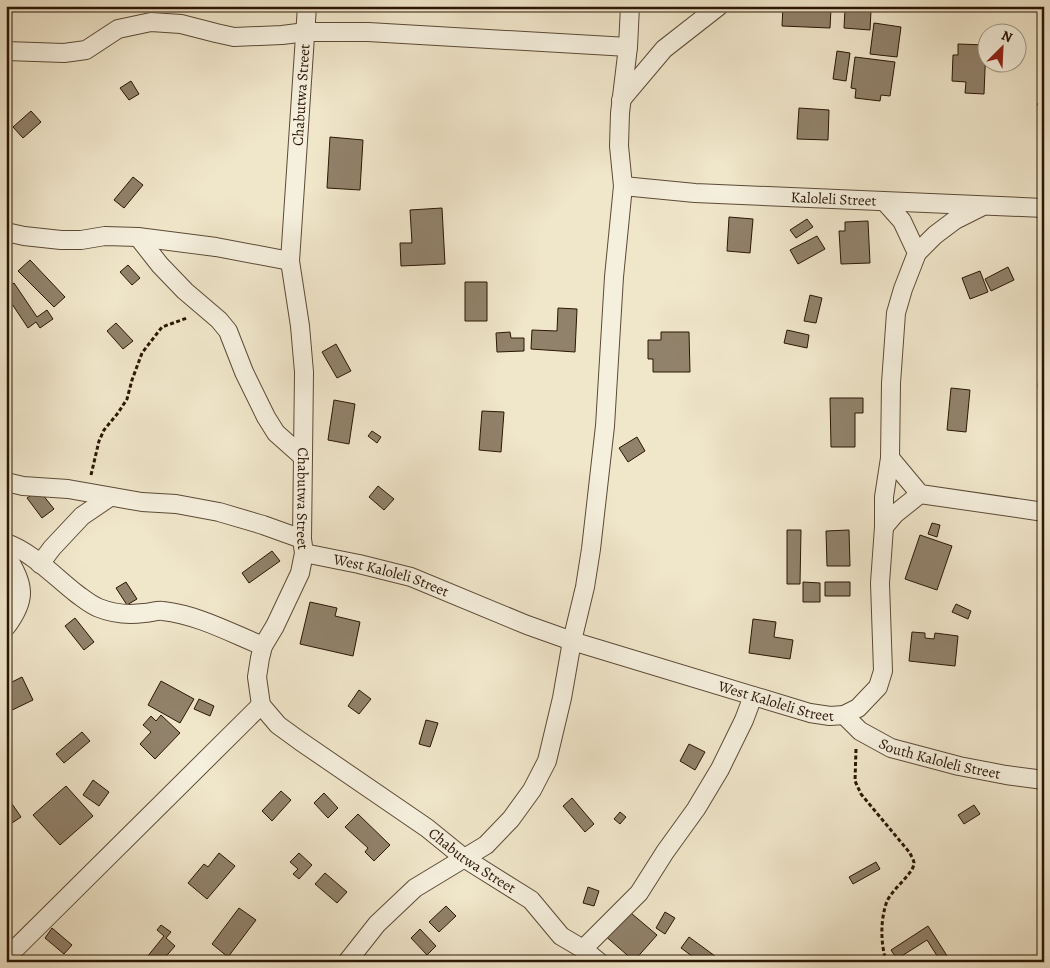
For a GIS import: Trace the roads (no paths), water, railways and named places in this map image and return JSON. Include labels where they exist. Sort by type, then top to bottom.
[{"type":"street","name":"Chabutwa Street","points":[[307,6],[290,261],[300,326],[304,372],[303,546],[300,573],[275,626],[263,646],[258,677],[261,705],[278,724],[300,741],[427,828],[464,858],[531,900],[561,936],[584,949],[600,962]]},
{"type":"street","points":[[346,962],[377,924],[415,888],[486,845],[511,819],[532,790],[546,761],[562,698],[572,641],[585,587],[592,540],[604,426],[614,277],[623,186],[619,146],[621,100],[628,47],[630,6]]},
{"type":"street","points":[[621,100],[664,49],[718,6]]},
{"type":"street","points":[[6,51],[64,54],[86,50],[118,30],[151,22],[181,24],[234,37],[306,32],[368,32],[628,47]]},
{"type":"street","name":"Kaloleli Street","points":[[623,186],[695,193],[1044,208]]},
{"type":"street","points":[[885,202],[902,221],[917,252],[955,220],[984,206]]},
{"type":"street","points":[[6,232],[24,236],[68,240],[105,236],[138,237],[216,247],[290,261]]},
{"type":"street","points":[[138,237],[184,291],[219,320],[228,331],[252,391],[271,425],[276,433],[303,458]]},
{"type":"street","name":"West Kaloleli Street","points":[[6,482],[23,486],[68,489],[142,502],[176,504],[219,512],[263,525],[303,546],[412,578],[527,625],[572,641],[810,713],[830,716],[844,715],[858,708],[878,687],[883,671],[880,582],[884,497],[890,458],[891,383],[896,313],[902,288],[917,252]]},
{"type":"street","points":[[890,458],[920,494],[1044,512]]},
{"type":"street","points":[[884,527],[895,514],[920,494]]},
{"type":"street","points":[[40,564],[52,548],[82,516],[110,496]]},
{"type":"street","points":[[6,543],[30,555],[71,590],[97,607],[111,612],[129,614],[160,611],[184,615],[263,646]]},
{"type":"street","points":[[6,555],[16,572],[22,590],[18,608],[6,627]]},
{"type":"street","points":[[584,949],[639,892],[696,808],[720,769],[744,720],[753,696]]},
{"type":"street","points":[[6,958],[261,705]]},
{"type":"street","name":"South Kaloleli Street","points":[[844,715],[860,731],[891,748],[959,766],[1044,780]]}]
